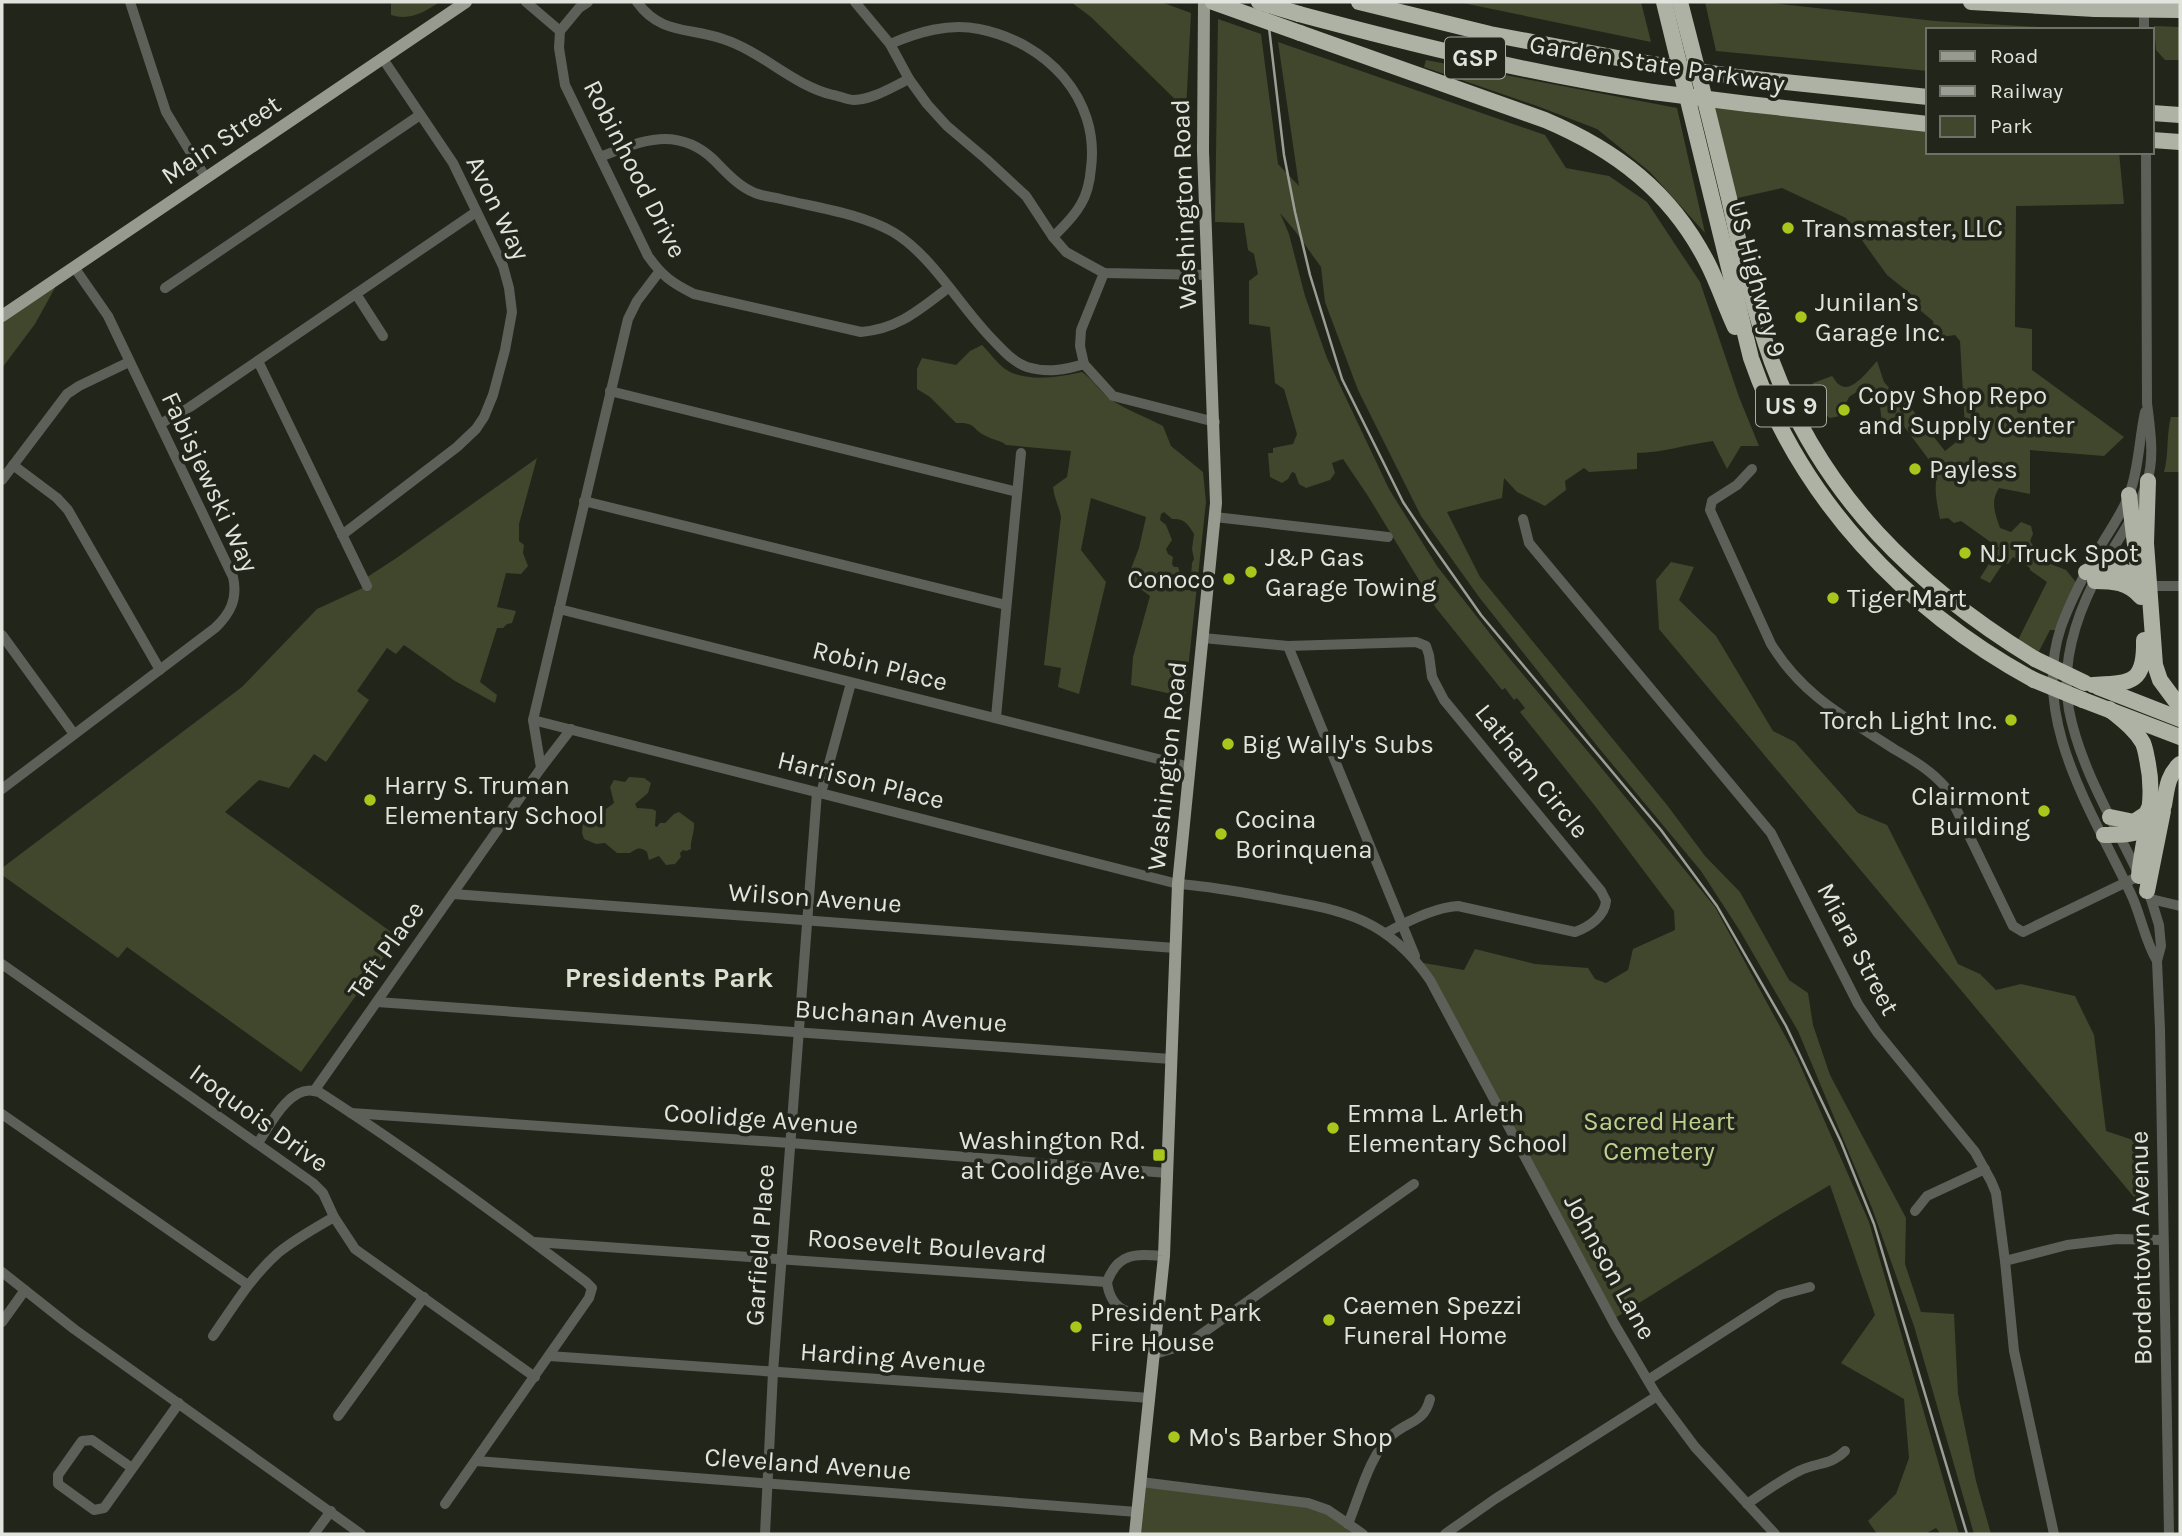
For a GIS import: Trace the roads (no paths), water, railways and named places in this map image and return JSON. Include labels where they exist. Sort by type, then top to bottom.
[{"type":"highway","points":[[1213,2],[1545,120],[1595,144],[1626,164],[1666,202],[1694,239],[1708,263],[1751,358]]},
{"type":"highway","name":"Garden State Parkway","points":[[1259,2],[1501,64],[1575,79],[1653,92],[1926,124]]},
{"type":"highway","name":"Garden State Parkway","points":[[1359,2],[1490,34],[1639,62],[1737,77],[1926,97]]},
{"type":"highway","name":"US Highway 9","points":[[1664,2],[1751,358],[1767,401],[1804,468],[1834,512],[1868,553],[1956,632],[2034,680],[2180,737]]},
{"type":"highway","name":"US Highway 9","points":[[1680,2],[1761,329],[1781,383],[1829,472],[1872,527],[1901,558],[1959,609],[2035,659],[2089,684],[2180,719]]},
{"type":"highway","points":[[1689,2],[1696,62]]},
{"type":"highway","points":[[1971,2],[2095,9],[2180,10]]},
{"type":"highway","points":[[2154,113],[2178,115]]},
{"type":"highway","points":[[2154,140],[2175,142]]},
{"type":"highway","points":[[2089,684],[2128,681],[2137,676],[2142,668],[2148,481]]},
{"type":"highway","points":[[2129,495],[2155,665],[2160,680],[2180,708]]},
{"type":"highway","points":[[2094,574],[2135,590],[2143,587]]},
{"type":"highway","points":[[2109,709],[2132,729],[2144,745],[2152,779],[2157,807],[2149,895]]},
{"type":"highway","points":[[2133,879],[2148,828],[2174,770],[2180,764]]},
{"type":"highway","points":[[2110,817],[2134,822],[2157,807]]},
{"type":"highway","points":[[2112,835],[2148,828]]},
{"type":"main road","name":"Main Street","points":[[2,316],[467,2]]},
{"type":"main road","name":"Washington Road","points":[[1135,1534],[1164,1256],[1178,884],[1217,492],[1203,152],[1204,2]]},
{"type":"street","points":[[130,2],[166,112],[206,178]]},
{"type":"street","points":[[526,2],[561,31],[579,8],[588,2]]},
{"type":"street","points":[[637,2],[654,20],[667,27],[723,38],[756,54],[783,73],[816,90],[853,100],[878,95],[909,79]]},
{"type":"street","points":[[855,2],[890,44],[909,79],[927,104],[947,126],[1026,196],[1066,252],[1104,273],[1208,275]]},
{"type":"street","points":[[2144,2],[2144,28]]},
{"type":"street","points":[[890,44],[923,31],[950,27],[977,28],[1006,36],[1043,56],[1072,85],[1087,114],[1093,152],[1090,178],[1082,203],[1053,237]]},
{"type":"street","name":"Robinhood Drive","points":[[561,31],[559,48],[565,85],[648,256],[659,272],[673,283],[694,294],[861,332],[880,331],[899,323],[948,288]]},
{"type":"street","name":"Avon Way","points":[[342,535],[467,439],[484,418],[505,351],[512,312],[503,266],[453,163],[383,58]]},
{"type":"street","points":[[165,288],[420,115]]},
{"type":"street","points":[[600,157],[653,139],[684,142],[707,153],[731,178],[754,192],[871,221],[916,249],[1010,358],[1025,366],[1045,371],[1067,370],[1084,364]]},
{"type":"street","name":"Bordentown Avenue","points":[[2146,154],[2147,403],[2151,442],[2148,481],[2132,518],[2060,630],[2052,677],[2055,716],[2068,761],[2112,835],[2133,879],[2149,947],[2157,961]]},
{"type":"street","points":[[160,424],[190,407],[476,212]]},
{"type":"street","name":"Fabisjewski Way","points":[[2,789],[225,619],[234,603],[233,577],[108,316],[74,267]]},
{"type":"street","points":[[541,768],[533,720],[610,391],[628,319],[637,301],[659,272]]},
{"type":"street","points":[[1104,273],[1081,330],[1080,346],[1084,364],[1113,396],[1214,422]]},
{"type":"street","points":[[356,294],[383,336]]},
{"type":"street","points":[[258,361],[367,586]]},
{"type":"street","points":[[2,480],[67,394],[129,362]]},
{"type":"street","points":[[610,391],[1017,492]]},
{"type":"street","name":"Bordentown Avenue","points":[[2147,403],[2129,495],[2080,612],[2067,682],[2074,726],[2085,762],[2110,817],[2112,835],[2133,879],[2149,895],[2161,946],[2157,961],[2169,1534]]},
{"type":"street","points":[[996,717],[1021,453]]},
{"type":"street","points":[[13,465],[57,498],[68,510],[160,670]]},
{"type":"street","points":[[1752,469],[1737,485],[1712,501],[1710,510],[1771,644],[1789,670],[1821,701],[1940,780],[2013,926],[2023,932],[2133,879]]},
{"type":"street","points":[[584,501],[1006,605]]},
{"type":"street","points":[[1215,517],[1388,537]]},
{"type":"street","name":"Miara Street","points":[[1523,519],[1529,543],[1771,833],[1858,1004],[1877,1032],[1958,1130],[1985,1169],[1996,1193],[2014,1351],[2054,1534]]},
{"type":"street","points":[[2143,587],[2180,586]]},
{"type":"street","name":"Robin Place","points":[[559,609],[1190,767]]},
{"type":"street","points":[[2,635],[74,734]]},
{"type":"street","name":"Latham Circle","points":[[1203,638],[1288,646],[1416,642],[1426,646],[1434,683],[1444,700],[1601,891],[1606,901],[1601,915],[1585,928],[1575,932],[1458,906],[1446,908],[1386,933]]},
{"type":"street","name":"Johnson Lane","points":[[1288,646],[1418,962],[1436,990],[1606,1308],[1657,1396],[1687,1437],[1775,1534]]},
{"type":"street","name":"Garfield Place","points":[[765,1534],[773,1372],[819,792],[851,682]]},
{"type":"street","name":"Harrison Place","points":[[533,720],[1178,884]]},
{"type":"street","name":"Taft Place","points":[[258,1143],[283,1107],[295,1095],[306,1090],[314,1091],[571,729]]},
{"type":"street","name":"Johnson Lane","points":[[1178,884],[1206,886],[1324,907],[1359,918],[1386,933],[1418,962]]},
{"type":"street","name":"Wilson Avenue","points":[[453,894],[1175,948]]},
{"type":"street","points":[[2149,895],[2180,906]]},
{"type":"street","name":"Iroquois Drive","points":[[2,964],[313,1183],[323,1193],[334,1217],[355,1249],[535,1377]]},
{"type":"street","name":"Buchanan Avenue","points":[[377,1002],[1171,1059]]},
{"type":"street","points":[[314,1091],[351,1113],[534,1242],[592,1288],[589,1298],[445,1504]]},
{"type":"street","name":"Coolidge Avenue","points":[[351,1113],[1168,1172]]},
{"type":"street","points":[[2,1114],[248,1285]]},
{"type":"street","points":[[1915,1211],[1927,1196],[1985,1169]]},
{"type":"street","points":[[1155,1354],[1193,1340],[1414,1184]]},
{"type":"street","points":[[213,1336],[266,1264],[286,1247],[334,1217]]},
{"type":"street","points":[[2005,1261],[2067,1245],[2117,1239],[2163,1240]]},
{"type":"street","name":"Roosevelt Boulevard","points":[[534,1242],[1107,1282]]},
{"type":"street","points":[[1159,1317],[1133,1314],[1116,1306],[1111,1299],[1107,1282],[1115,1267],[1129,1256],[1164,1256]]},
{"type":"street","points":[[2,1272],[74,1329],[361,1534]]},
{"type":"street","points":[[1648,1380],[1780,1295],[1810,1287]]},
{"type":"street","points":[[2,1322],[25,1290]]},
{"type":"street","points":[[338,1416],[424,1297]]},
{"type":"street","name":"Harding Avenue","points":[[549,1356],[1150,1398]]},
{"type":"street","points":[[1445,1534],[1657,1396]]},
{"type":"street","points":[[1348,1524],[1379,1450],[1391,1436],[1423,1415],[1430,1399]]},
{"type":"street","points":[[132,1468],[92,1440],[82,1441],[58,1475],[58,1484],[94,1510],[104,1508],[179,1403]]},
{"type":"street","points":[[2167,1444],[2180,1443]]},
{"type":"street","points":[[1747,1504],[1800,1471],[1836,1460],[1845,1451]]},
{"type":"street","name":"Cleveland Avenue","points":[[476,1461],[1137,1512]]},
{"type":"street","points":[[1141,1482],[1308,1503],[1328,1510],[1363,1534]]},
{"type":"street","points":[[314,1534],[331,1511]]},
{"type":"railway","points":[[1266,2],[1284,155],[1295,212],[1310,275],[1342,379],[1403,502],[1429,541],[1481,615],[1661,830],[1717,906],[1786,1026],[1841,1142],[1874,1224],[1967,1534]]},
{"type":"place","name":"Transmaster, LLC","points":[[1788,228]]},
{"type":"place","name":"Junilan's Garage Inc.","points":[[1801,317]]},
{"type":"place","name":"Copy Shop Repo and Supply Center","points":[[1844,410]]},
{"type":"place","name":"Payless","points":[[1915,469]]},
{"type":"place","name":"NJ Truck Spot","points":[[1965,553]]},
{"type":"place","name":"J&P Gas Garage Towing","points":[[1251,572]]},
{"type":"place","name":"Conoco","points":[[1229,579]]},
{"type":"place","name":"Tiger Mart","points":[[1833,598]]},
{"type":"place","name":"Torch Light Inc.","points":[[2011,720]]},
{"type":"place","name":"Big Wally's Subs","points":[[1228,744]]},
{"type":"place","name":"Harry S. Truman Elementary School","points":[[370,800]]},
{"type":"place","name":"Clairmont Building","points":[[2044,811]]},
{"type":"place","name":"Cocina Borinquena","points":[[1221,834]]},
{"type":"place","name":"Emma L. Arleth Elementary School","points":[[1333,1128]]},
{"type":"place","name":"Washington Rd. at Coolidge Ave.","points":[[1159,1155]]},
{"type":"place","name":"Caemen Spezzi Funeral Home","points":[[1329,1320]]},
{"type":"place","name":"President Park Fire House","points":[[1076,1327]]},
{"type":"place","name":"Mo's Barber Shop","points":[[1174,1437]]},
{"type":"district","name":"Presidents Park","points":[[669,977]]},
{"type":"park label","name":"Sacred Heart Cemetery","points":[[1659,1136]]}]
